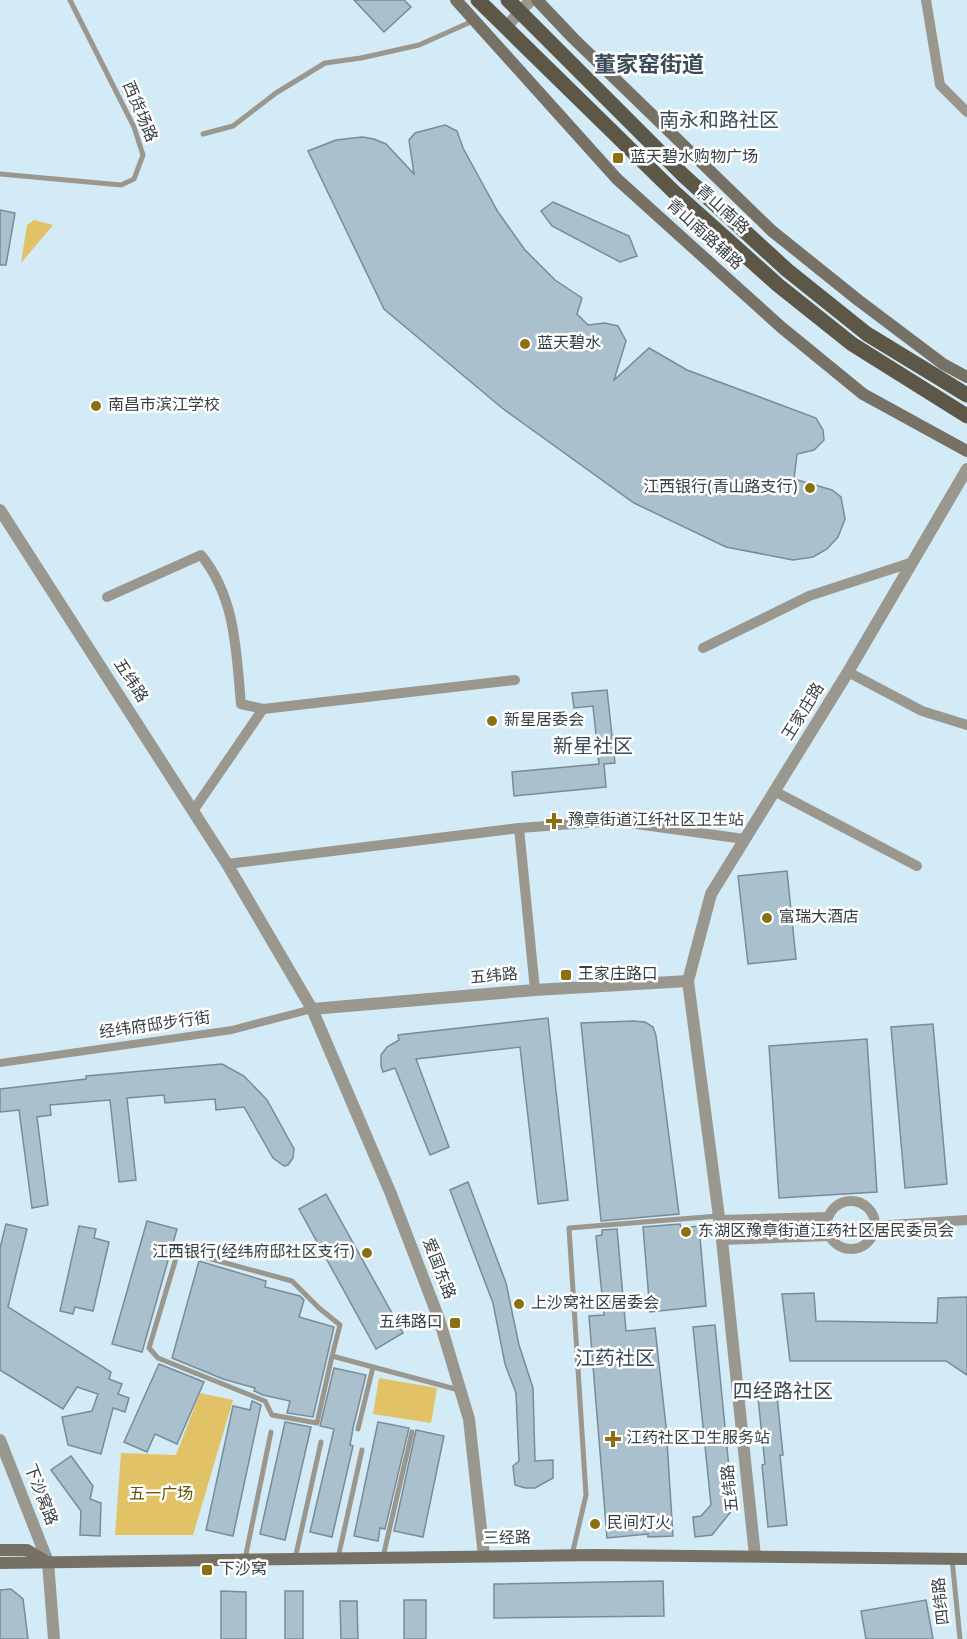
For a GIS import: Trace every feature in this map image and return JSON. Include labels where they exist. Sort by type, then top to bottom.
[{"type":"main road","name":"青山南路辅路","points":[[456,0],[617,179],[781,327],[863,394],[967,451]]},
{"type":"main road","name":"青山南路","points":[[478,0],[673,191],[777,285],[852,344],[967,416]]},
{"type":"main road","name":"青山南路","points":[[507,0],[683,175],[787,270],[867,334],[967,394]]},
{"type":"main road","points":[[537,0],[573,38],[772,231],[858,300],[943,363],[967,377]]},
{"type":"main road","name":"三经路","points":[[0,1550],[27,1550],[48,1562]]},
{"type":"main road","name":"三经路","points":[[0,1563],[572,1555],[967,1559]]},
{"type":"street","points":[[506,27],[531,0]]},
{"type":"street","points":[[926,0],[940,85],[967,112]]},
{"type":"street","name":"王家庄路","points":[[688,981],[711,894],[848,672],[967,469]]},
{"type":"street","name":"五纬路","points":[[0,510],[227,864],[312,1009],[535,990],[688,981],[720,1218],[755,1556]]},
{"type":"street","points":[[107,597],[201,555],[211,567],[229,605],[236,638],[241,704],[263,709],[514,680]]},
{"type":"street","points":[[703,648],[809,596],[913,562]]},
{"type":"street","points":[[848,672],[922,711],[967,725]]},
{"type":"street","points":[[193,811],[263,709]]},
{"type":"street","points":[[774,791],[917,866]]},
{"type":"street","points":[[227,864],[519,828],[615,821],[744,839]]},
{"type":"street","points":[[519,828],[535,990]]},
{"type":"street","name":"经纬府邸步行街","points":[[0,1063],[232,1030],[312,1009]]},
{"type":"street","name":"爱国东路","points":[[312,1009],[391,1194],[439,1319],[469,1419],[484,1556]]},
{"type":"street","points":[[852,1201],[859,1202],[871,1212],[875,1219],[875,1226],[869,1241],[854,1249],[838,1246],[830,1236],[827,1224],[828,1217],[837,1205],[852,1201]]},
{"type":"street","points":[[720,1218],[828,1217]]},
{"type":"street","points":[[875,1226],[967,1220]]},
{"type":"street","points":[[722,1240],[830,1236]]},
{"type":"street","name":"下沙窝路","points":[[0,1440],[48,1562],[54,1639]]},
{"type":"lane","name":"西货场路","points":[[0,174],[122,185],[134,179],[142,155],[134,128],[70,0]]},
{"type":"lane","points":[[203,134],[232,126],[276,93],[325,63],[361,58],[419,45],[474,20]]},
{"type":"lane","points":[[572,1555],[586,1495],[569,1228],[720,1218]]},
{"type":"lane","points":[[177,1255],[200,1256],[292,1281],[340,1325],[332,1356],[317,1423],[272,1414],[265,1401],[158,1358],[149,1348],[177,1255]]},
{"type":"lane","points":[[332,1356],[460,1390]]},
{"type":"lane","points":[[358,1429],[373,1367]]},
{"type":"lane","points":[[245,1559],[271,1432]]},
{"type":"lane","points":[[383,1557],[412,1432]]},
{"type":"lane","points":[[295,1559],[321,1442]]},
{"type":"lane","points":[[338,1558],[362,1450]]},
{"type":"lane","name":"四纬路","points":[[952,1559],[960,1639]]},
{"type":"green space","points":[[34,220],[53,225],[21,263],[27,225]]},
{"type":"green space","points":[[379,1378],[437,1388],[431,1423],[373,1414]]},
{"type":"green space","name":"五一广场","points":[[200,1393],[233,1400],[193,1535],[115,1535],[121,1453],[176,1455]]},
{"type":"building","points":[[354,0],[404,0],[411,7],[384,32]]},
{"type":"building","name":"蓝天碧水","points":[[445,125],[457,131],[463,148],[498,212],[525,250],[555,280],[582,298],[577,314],[588,325],[605,323],[618,326],[626,341],[614,380],[649,348],[687,370],[816,418],[823,430],[824,440],[814,450],[797,454],[794,479],[832,490],[841,497],[845,519],[838,537],[827,549],[813,557],[793,560],[726,547],[634,503],[502,408],[384,309],[308,151],[336,140],[362,137],[374,139],[386,144],[414,174],[409,140],[415,133]]},
{"type":"building","points":[[553,202],[629,236],[637,256],[620,262],[552,226],[541,211]]},
{"type":"building","points":[[0,210],[15,213],[6,265],[0,265]]},
{"type":"building","points":[[607,690],[615,763],[604,764],[606,787],[514,796],[512,772],[599,764],[593,706],[574,708],[572,693]]},
{"type":"building","name":"富瑞大酒店","points":[[787,871],[796,959],[748,964],[738,876]]},
{"type":"building","points":[[548,1018],[568,1200],[538,1204],[520,1047],[416,1059],[449,1147],[430,1155],[395,1068],[383,1072],[381,1055],[387,1047],[399,1040],[398,1035]]},
{"type":"building","points":[[645,1022],[653,1027],[656,1036],[679,1214],[601,1221],[581,1023]]},
{"type":"building","points":[[933,1024],[947,1184],[905,1188],[891,1027]]},
{"type":"building","points":[[867,1039],[877,1192],[779,1198],[769,1046]]},
{"type":"building","points":[[222,1064],[244,1076],[267,1100],[294,1149],[293,1158],[288,1165],[284,1166],[273,1158],[244,1107],[216,1110],[215,1099],[165,1103],[164,1095],[127,1098],[136,1180],[119,1182],[110,1100],[50,1105],[51,1115],[37,1117],[48,1205],[32,1208],[19,1110],[0,1112],[0,1089],[86,1079],[86,1076]]},
{"type":"building","points":[[468,1182],[506,1283],[519,1345],[533,1388],[535,1461],[553,1460],[553,1478],[535,1488],[515,1485],[513,1466],[519,1461],[516,1393],[505,1364],[493,1303],[450,1190]]},
{"type":"building","points":[[326,1194],[403,1333],[376,1349],[299,1209]]},
{"type":"building","points":[[147,1221],[177,1229],[142,1352],[112,1344]]},
{"type":"building","points":[[6,1224],[27,1229],[8,1307],[111,1372],[109,1379],[122,1384],[118,1394],[129,1398],[125,1412],[113,1408],[101,1454],[68,1445],[62,1417],[92,1411],[98,1394],[77,1387],[63,1409],[0,1370],[0,1248]]},
{"type":"building","points":[[680,1224],[681,1228],[699,1226],[706,1306],[650,1312],[643,1227]]},
{"type":"building","points":[[79,1226],[96,1229],[94,1238],[109,1242],[93,1311],[75,1307],[73,1314],[60,1311]]},
{"type":"building","points":[[617,1229],[626,1331],[655,1328],[666,1426],[673,1536],[648,1537],[648,1534],[607,1538],[589,1316],[604,1315],[596,1236],[602,1235],[602,1230]]},
{"type":"building","points":[[199,1261],[266,1281],[265,1287],[300,1296],[304,1300],[299,1317],[334,1327],[313,1417],[287,1413],[290,1401],[263,1395],[254,1391],[255,1388],[223,1379],[172,1358]]},
{"type":"building","points":[[814,1293],[816,1321],[937,1323],[938,1298],[967,1297],[967,1375],[946,1361],[790,1361],[782,1294]]},
{"type":"building","points":[[715,1325],[733,1509],[712,1535],[695,1537],[693,1517],[701,1516],[711,1505],[693,1327]]},
{"type":"building","points":[[159,1364],[204,1382],[177,1444],[155,1434],[147,1452],[124,1442]]},
{"type":"building","points":[[334,1368],[366,1375],[353,1428],[350,1445],[353,1446],[332,1537],[310,1532],[334,1429],[320,1426]]},
{"type":"building","points":[[777,1396],[787,1525],[768,1527],[762,1465],[765,1464],[758,1398]]},
{"type":"building","points":[[252,1401],[261,1405],[233,1536],[206,1530],[233,1406],[250,1410]]},
{"type":"building","points":[[285,1422],[311,1427],[285,1540],[260,1534]]},
{"type":"building","points":[[378,1422],[409,1428],[385,1529],[380,1528],[378,1541],[354,1536]]},
{"type":"building","points":[[416,1430],[444,1436],[423,1537],[394,1531]]},
{"type":"building","points":[[71,1456],[93,1486],[90,1499],[101,1503],[100,1536],[80,1535],[81,1511],[51,1470]]},
{"type":"building","points":[[663,1581],[664,1616],[494,1618],[494,1584]]},
{"type":"building","points":[[11,1589],[23,1599],[28,1639],[0,1639],[0,1590]]},
{"type":"building","points":[[221,1591],[246,1592],[246,1639],[221,1639]]},
{"type":"building","points":[[285,1591],[303,1591],[303,1639],[285,1639]]},
{"type":"building","points":[[404,1600],[426,1600],[426,1639],[404,1639]]},
{"type":"building","points":[[926,1600],[933,1639],[866,1639],[861,1611]]},
{"type":"building","points":[[340,1601],[357,1601],[358,1639],[341,1639]]},
{"type":"place","name":"蓝天碧水购物广场","points":[[618,158]]},
{"type":"place","name":"蓝天碧水","points":[[525,344]]},
{"type":"place","name":"南昌市滨江学校","points":[[96,406]]},
{"type":"place","name":"江西银行(青山路支行)","points":[[810,488]]},
{"type":"place","name":"新星居委会","points":[[492,721]]},
{"type":"place","name":"豫章街道江纤社区卫生站","points":[[554,821]]},
{"type":"place","name":"富瑞大酒店","points":[[767,918]]},
{"type":"place","name":"王家庄路口","points":[[566,975]]},
{"type":"place","name":"东湖区豫章街道江药社区居民委员会","points":[[686,1232]]},
{"type":"place","name":"江西银行(经纬府邸社区支行)","points":[[367,1253]]},
{"type":"place","name":"上沙窝社区居委会","points":[[519,1304]]},
{"type":"place","name":"五纬路口","points":[[455,1323]]},
{"type":"place","name":"江药社区卫生服务站","points":[[613,1439]]},
{"type":"place","name":"民间灯火","points":[[595,1524]]},
{"type":"place","name":"下沙窝","points":[[207,1570]]},
{"type":"district","name":"董家窑街道","points":[[649,66]]},
{"type":"district","name":"南永和路社区","points":[[719,122]]},
{"type":"district","name":"新星社区","points":[[593,748]]},
{"type":"district","name":"江药社区","points":[[615,1360]]},
{"type":"district","name":"四经路社区","points":[[783,1393]]}]
